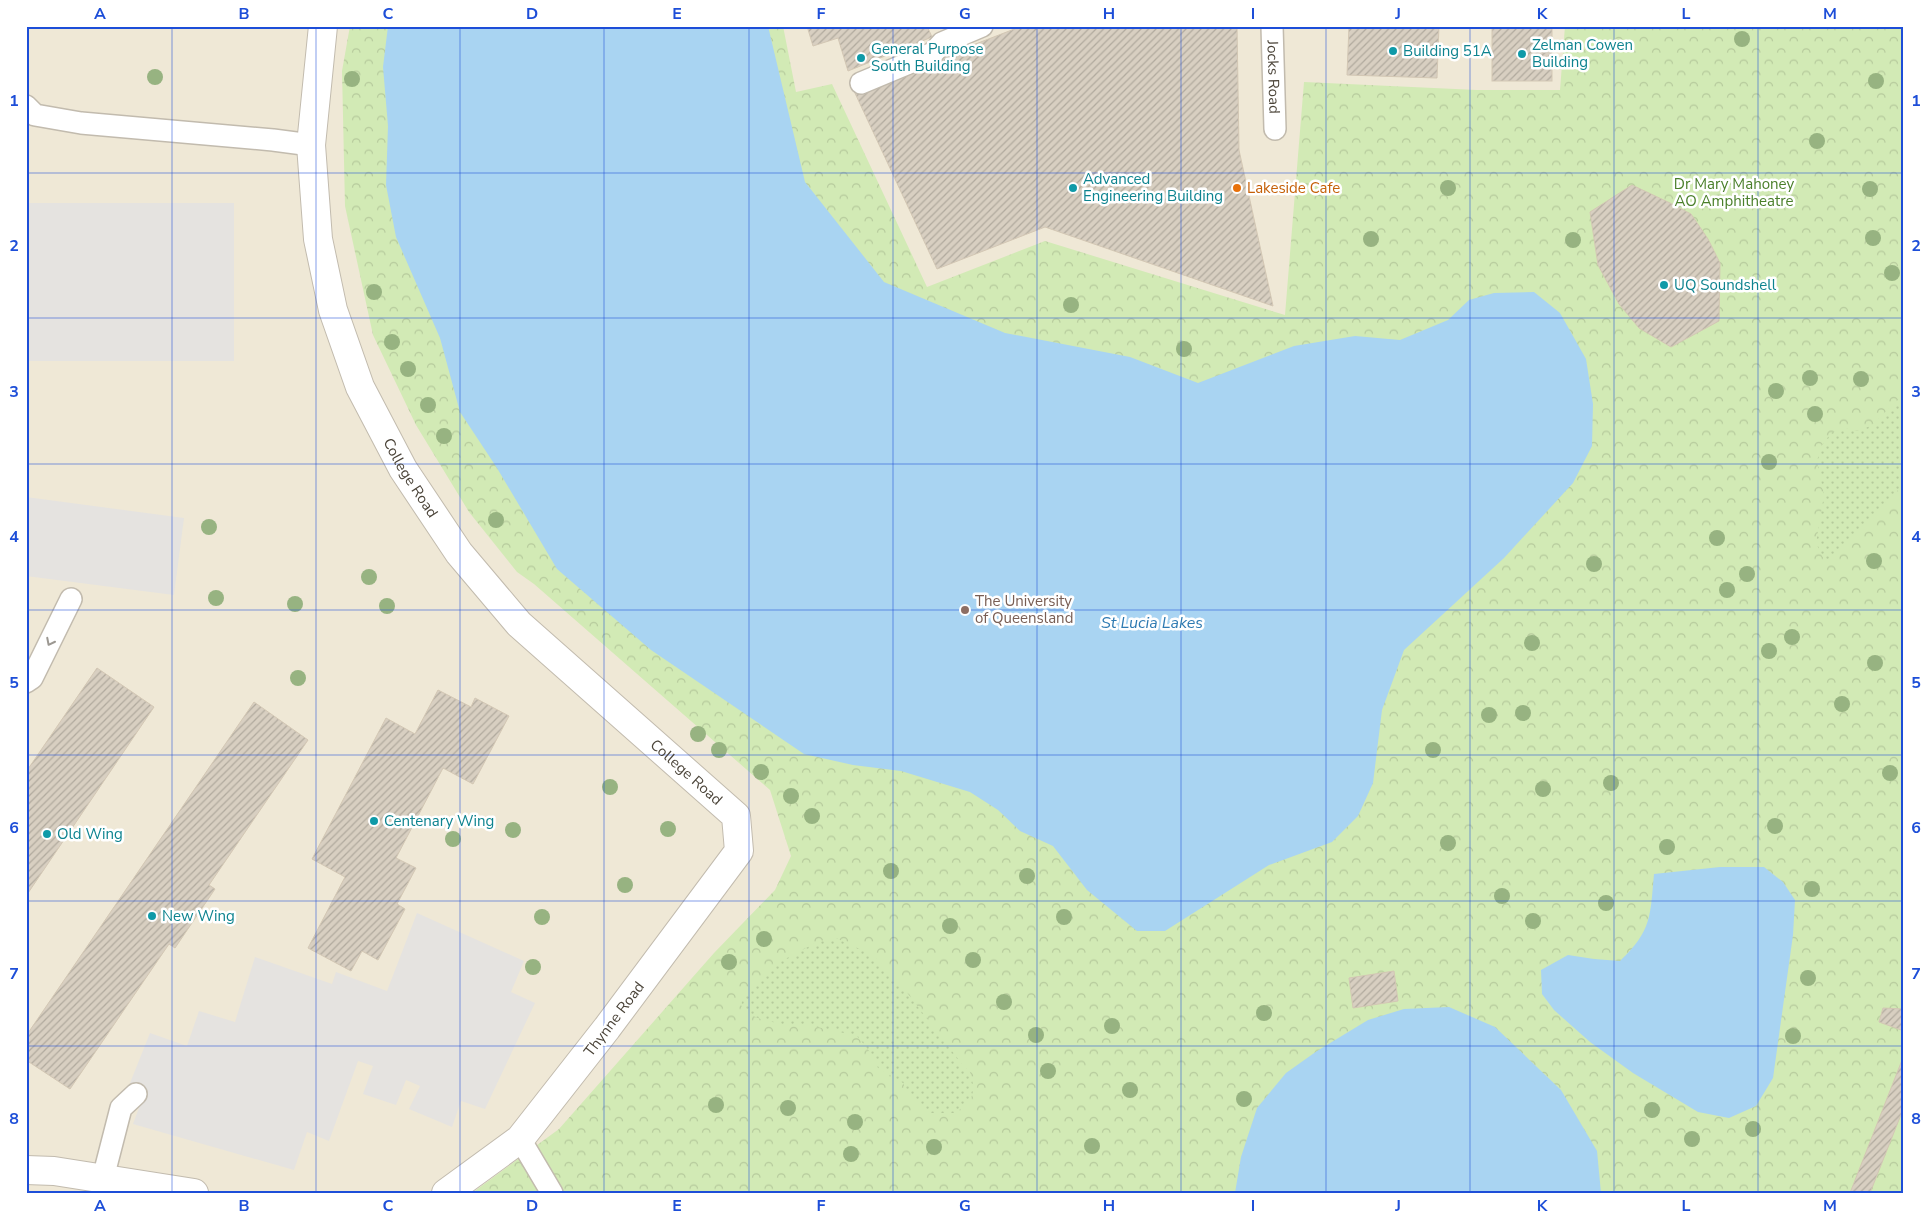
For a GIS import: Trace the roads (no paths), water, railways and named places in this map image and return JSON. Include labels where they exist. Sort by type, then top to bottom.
[{"type":"street","name":"College Road","points":[[323,26],[311,146],[318,239],[332,310],[360,387],[403,469],[460,553],[519,624],[736,816]]},
{"type":"street","name":"Thynne Road","points":[[446,1193],[520,1139],[607,1028],[739,851],[736,816]]},
{"type":"street","points":[[26,1170],[54,1171],[194,1193]]},
{"type":"lane","points":[[861,83],[933,53],[942,43],[982,26]]},
{"type":"lane","name":"Jocks Road","points":[[1272,26],[1275,129]]},
{"type":"lane","points":[[29,114],[81,123],[274,140],[311,146]]},
{"type":"lane","points":[[26,682],[32,678],[71,599]]},
{"type":"lane","points":[[103,1178],[121,1108],[136,1094]]},
{"type":"lane","points":[[520,1139],[552,1193]]},
{"type":"water","name":"St Lucia Lakes","points":[[388,26],[768,26],[805,182],[884,282],[1005,333],[1130,357],[1198,383],[1294,346],[1355,336],[1400,340],[1448,320],[1469,300],[1494,293],[1534,292],[1560,313],[1586,359],[1593,404],[1592,446],[1573,483],[1504,558],[1404,650],[1382,710],[1373,783],[1358,816],[1332,842],[1269,865],[1165,931],[1137,931],[1087,890],[1053,846],[1020,831],[998,810],[970,792],[901,771],[853,765],[804,754],[651,650],[557,569],[497,468],[460,412],[440,338],[396,237],[386,185],[388,126],[383,67]]},
{"type":"water","points":[[1720,867],[1764,867],[1783,882],[1795,900],[1793,935],[1773,1078],[1756,1106],[1729,1118],[1698,1112],[1633,1073],[1590,1042],[1554,1010],[1542,994],[1541,970],[1568,955],[1620,961],[1638,940],[1648,922],[1654,874]]},
{"type":"water","points":[[1449,1007],[1495,1027],[1561,1090],[1597,1151],[1601,1193],[1235,1193],[1241,1157],[1257,1108],[1286,1073],[1317,1051],[1368,1020],[1404,1009]]},
{"type":"place","name":"Building 51A","points":[[1393,51]]},
{"type":"place","name":"Zelman Cowen Building","points":[[1522,54]]},
{"type":"place","name":"General Purpose South Building","points":[[861,58]]},
{"type":"place","name":"Advanced Engineering Building","points":[[1073,188]]},
{"type":"place","name":"Lakeside Cafe","points":[[1237,188]]},
{"type":"place","name":"UQ Soundshell","points":[[1664,285]]},
{"type":"place","name":"The University of Queensland","points":[[965,610]]},
{"type":"place","name":"Centenary Wing","points":[[374,821]]},
{"type":"place","name":"Old Wing","points":[[47,834]]},
{"type":"place","name":"New Wing","points":[[152,916]]},
{"type":"park label","name":"Dr Mary Mahoney AO Amphitheatre","points":[[1734,192]]}]
